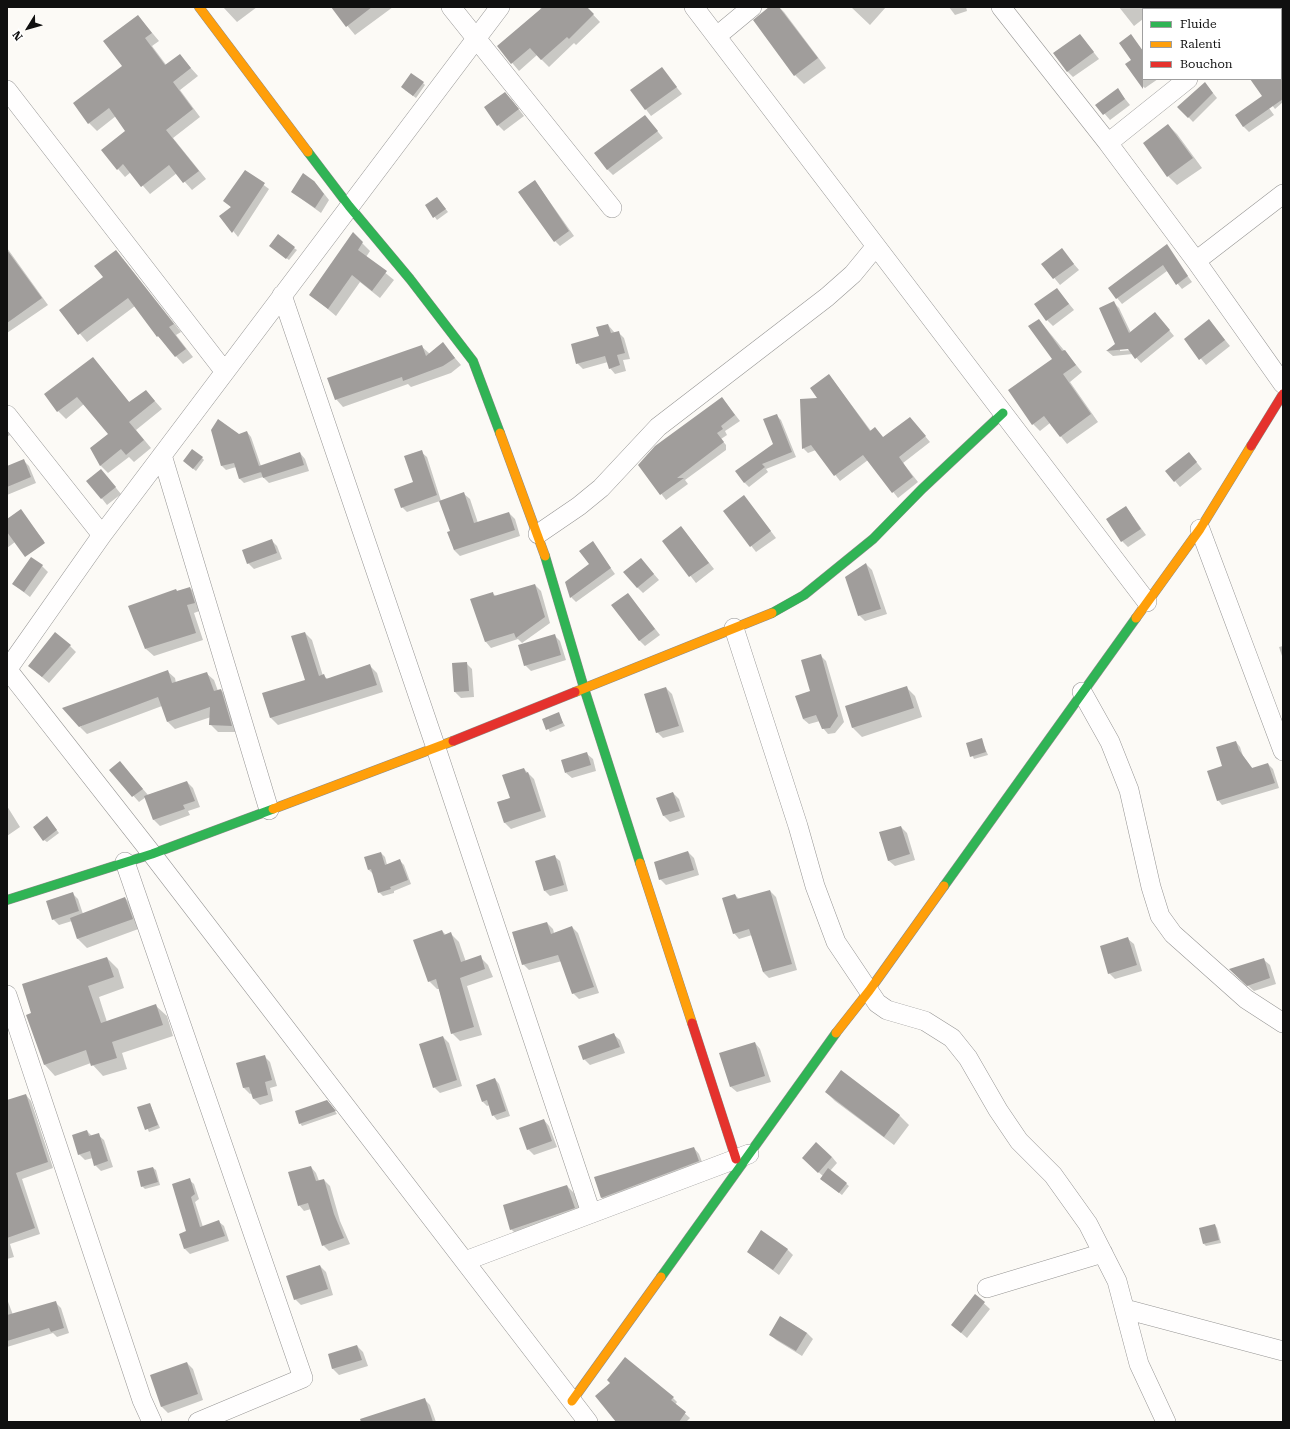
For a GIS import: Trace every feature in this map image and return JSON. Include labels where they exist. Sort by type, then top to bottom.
[{"type":"street","points":[[199,7],[349,206],[410,279],[473,361],[538,534],[584,688],[743,1157]]},
{"type":"street","points":[[451,7],[612,208]]},
{"type":"street","points":[[500,7],[102,535],[7,669],[152,854],[588,1422]]},
{"type":"street","points":[[694,7],[1147,602]]},
{"type":"street","points":[[717,36],[752,7]]},
{"type":"street","points":[[1002,7],[1108,143],[1196,261],[1283,384]]},
{"type":"street","points":[[1108,143],[1187,80]]},
{"type":"street","points":[[7,90],[225,372]]},
{"type":"street","points":[[1196,261],[1283,194]]},
{"type":"street","points":[[538,534],[579,506],[601,488],[658,427],[827,297],[853,274],[876,246]]},
{"type":"street","points":[[282,295],[436,748],[590,1213]]},
{"type":"street","points":[[572,1401],[743,1157],[850,1014],[869,991],[1200,529],[1283,394]]},
{"type":"street","points":[[7,900],[152,854],[436,748],[781,609],[804,595],[873,539],[922,489],[1003,412]]},
{"type":"street","points":[[7,415],[102,535]]},
{"type":"street","points":[[162,456],[269,810]]},
{"type":"street","points":[[1200,529],[1283,751]]},
{"type":"street","points":[[734,628],[798,826],[815,886],[836,942],[877,1003],[887,1010],[925,1021],[952,1038],[968,1058],[1019,1141],[1053,1175],[1088,1224],[1117,1281],[1139,1364],[1166,1422]]},
{"type":"street","points":[[1082,692],[1110,742],[1129,790],[1151,887],[1160,916],[1178,938],[1246,1000],[1283,1023]]},
{"type":"street","points":[[125,862],[303,1378],[198,1422]]},
{"type":"street","points":[[7,995],[142,1400],[152,1422]]},
{"type":"street","points":[[465,1261],[743,1157]]},
{"type":"street","points":[[987,1288],[1103,1252]]},
{"type":"street","points":[[1125,1309],[1283,1351]]},
{"type":"building","points":[[331,7],[372,7],[346,27]]},
{"type":"building","points":[[543,7],[587,7],[594,14],[569,39],[567,37],[541,60],[530,48],[511,64],[497,46]]},
{"type":"building","points":[[769,7],[779,7],[818,58],[794,76],[753,20]]},
{"type":"building","points":[[138,15],[152,33],[145,38],[165,65],[180,54],[191,68],[173,82],[193,109],[166,130],[199,171],[183,183],[169,165],[141,187],[123,164],[117,170],[101,150],[125,131],[109,108],[88,124],[73,103],[122,66],[103,41]]},
{"type":"building","points":[[1080,34],[1094,52],[1067,72],[1053,53]]},
{"type":"building","points":[[1131,34],[1142,50],[1143,89],[1125,64],[1131,60],[1119,43]]},
{"type":"building","points":[[662,67],[677,87],[645,110],[630,90]]},
{"type":"building","points":[[411,73],[424,82],[413,96],[401,87]]},
{"type":"building","points":[[1283,79],[1283,99],[1243,127],[1235,115],[1262,96],[1251,80]]},
{"type":"building","points":[[1205,82],[1213,93],[1188,118],[1177,107]]},
{"type":"building","points":[[1118,88],[1125,99],[1103,115],[1095,105]]},
{"type":"building","points":[[505,92],[519,109],[497,126],[484,107]]},
{"type":"building","points":[[645,115],[658,131],[607,170],[594,153]]},
{"type":"building","points":[[1168,124],[1193,158],[1167,177],[1143,143]]},
{"type":"building","points":[[245,170],[265,183],[232,233],[219,216],[231,207],[223,201]]},
{"type":"building","points":[[303,173],[314,181],[324,194],[315,208],[291,192]]},
{"type":"building","points":[[535,180],[569,231],[554,242],[518,192]]},
{"type":"building","points":[[437,197],[446,209],[433,218],[425,205]]},
{"type":"building","points":[[353,232],[363,242],[358,250],[387,271],[372,291],[352,275],[328,309],[309,295]]},
{"type":"building","points":[[278,234],[295,247],[286,259],[269,246]]},
{"type":"building","points":[[1167,244],[1188,276],[1176,285],[1163,265],[1116,299],[1108,288]]},
{"type":"building","points":[[1062,248],[1074,264],[1053,279],[1041,264]]},
{"type":"building","points":[[7,250],[42,298],[7,323]]},
{"type":"building","points":[[116,250],[174,324],[169,327],[186,349],[175,357],[158,336],[157,337],[128,298],[78,335],[59,310],[103,277],[94,266]]},
{"type":"building","points":[[1057,288],[1069,304],[1046,321],[1034,304]]},
{"type":"building","points":[[1114,301],[1129,333],[1155,312],[1170,330],[1135,359],[1128,349],[1106,351],[1115,344],[1099,308]]},
{"type":"building","points":[[1039,319],[1062,351],[1065,350],[1076,365],[1063,374],[1091,414],[1060,437],[1044,416],[1032,425],[1008,390],[1052,359],[1028,326]]},
{"type":"building","points":[[1209,319],[1225,340],[1199,360],[1184,339]]},
{"type":"building","points":[[608,324],[611,333],[619,331],[625,353],[617,355],[620,365],[609,369],[605,356],[576,364],[571,344],[599,336],[596,327]]},
{"type":"building","points":[[443,342],[455,358],[443,366],[403,381],[402,377],[335,400],[327,378],[422,345],[426,356]]},
{"type":"building","points":[[93,357],[129,402],[146,390],[155,401],[129,422],[144,440],[126,455],[121,449],[100,466],[90,448],[108,434],[77,397],[57,412],[44,394]]},
{"type":"building","points":[[829,374],[870,431],[875,427],[883,437],[910,417],[926,436],[899,457],[913,477],[892,493],[863,455],[834,476],[811,445],[802,449],[800,399],[817,398],[810,388]]},
{"type":"building","points":[[722,397],[735,415],[721,426],[723,429],[717,433],[724,442],[677,478],[684,478],[660,495],[638,465],[655,446]]},
{"type":"building","points":[[777,414],[792,452],[762,464],[765,467],[744,483],[735,471],[773,444],[763,419]]},
{"type":"building","points":[[218,419],[239,434],[247,431],[261,472],[239,479],[234,463],[221,466],[211,430]]},
{"type":"building","points":[[192,449],[203,457],[193,469],[183,461]]},
{"type":"building","points":[[422,450],[437,495],[401,508],[394,489],[413,482],[404,456]]},
{"type":"building","points":[[300,452],[304,465],[263,478],[259,466]]},
{"type":"building","points":[[1189,452],[1197,462],[1174,482],[1165,471]]},
{"type":"building","points":[[24,459],[31,477],[7,487],[7,466]]},
{"type":"building","points":[[101,469],[116,487],[101,499],[86,481]]},
{"type":"building","points":[[464,492],[474,523],[509,512],[515,530],[454,550],[447,532],[450,531],[439,501]]},
{"type":"building","points":[[744,495],[771,531],[750,547],[723,511]]},
{"type":"building","points":[[1126,506],[1141,529],[1121,542],[1106,519]]},
{"type":"building","points":[[21,509],[45,543],[25,557],[7,532],[7,519]]},
{"type":"building","points":[[681,526],[709,563],[689,577],[662,541]]},
{"type":"building","points":[[272,539],[277,553],[247,564],[242,550]]},
{"type":"building","points":[[593,541],[611,568],[570,598],[565,582],[589,564],[579,551]]},
{"type":"building","points":[[31,557],[43,565],[24,592],[12,584]]},
{"type":"building","points":[[641,558],[654,574],[637,588],[623,572]]},
{"type":"building","points":[[866,563],[881,609],[858,616],[845,577]]},
{"type":"building","points":[[535,584],[545,617],[516,638],[514,633],[485,642],[470,599],[493,592],[494,596]]},
{"type":"building","points":[[190,587],[195,603],[187,605],[196,633],[145,649],[128,606],[176,589],[177,591]]},
{"type":"building","points":[[628,593],[655,629],[639,641],[611,605]]},
{"type":"building","points":[[55,632],[71,645],[42,677],[28,666]]},
{"type":"building","points":[[305,632],[319,676],[324,674],[326,679],[370,664],[377,685],[270,718],[262,693],[305,680],[291,636]]},
{"type":"building","points":[[555,634],[561,655],[524,666],[518,645]]},
{"type":"building","points":[[821,654],[838,716],[830,728],[822,729],[816,715],[803,719],[795,696],[810,691],[801,660]]},
{"type":"building","points":[[467,662],[469,691],[454,692],[452,663]]},
{"type":"building","points":[[168,670],[172,683],[207,672],[214,691],[221,689],[232,726],[209,725],[210,707],[167,722],[158,697],[79,727],[62,708]]},
{"type":"building","points":[[907,686],[914,708],[852,728],[845,706]]},
{"type":"building","points":[[666,687],[679,726],[656,733],[644,694]]},
{"type":"building","points":[[559,712],[563,723],[546,730],[542,719]]},
{"type":"building","points":[[982,738],[986,752],[970,757],[966,743]]},
{"type":"building","points":[[1236,741],[1239,750],[1252,768],[1268,763],[1275,783],[1217,801],[1207,771],[1222,766],[1216,747]]},
{"type":"building","points":[[587,752],[591,765],[565,773],[561,760]]},
{"type":"building","points":[[120,761],[143,789],[132,797],[109,770]]},
{"type":"building","points":[[524,768],[526,773],[528,772],[541,811],[504,823],[497,802],[510,798],[502,775]]},
{"type":"building","points":[[187,781],[195,801],[183,805],[185,809],[153,820],[144,796]]},
{"type":"building","points":[[673,792],[680,811],[663,816],[656,798]]},
{"type":"building","points":[[47,816],[57,830],[43,841],[33,827]]},
{"type":"building","points":[[901,826],[910,854],[888,861],[879,832]]},
{"type":"building","points":[[688,851],[694,870],[659,880],[654,862]]},
{"type":"building","points":[[381,852],[385,865],[400,859],[408,880],[390,887],[391,889],[378,893],[371,869],[368,870],[364,857]]},
{"type":"building","points":[[555,855],[564,885],[544,891],[535,861]]},
{"type":"building","points":[[770,890],[792,964],[763,972],[749,929],[733,934],[722,898],[735,894],[737,899]]},
{"type":"building","points":[[73,892],[79,911],[52,920],[46,901]]},
{"type":"building","points":[[125,897],[133,919],[77,939],[70,918]]},
{"type":"building","points":[[547,922],[551,934],[572,926],[594,987],[572,994],[558,955],[522,965],[512,932]]},
{"type":"building","points":[[442,930],[444,935],[451,932],[461,962],[481,955],[485,969],[460,978],[474,1027],[451,1034],[436,979],[428,982],[413,940]]},
{"type":"building","points":[[1128,937],[1137,965],[1108,974],[1100,946]]},
{"type":"building","points":[[107,957],[114,977],[88,986],[101,1023],[156,1004],[163,1025],[112,1042],[117,1058],[91,1066],[86,1050],[44,1065],[26,1015],[31,1013],[22,984]]},
{"type":"building","points":[[1264,958],[1270,978],[1247,986],[1229,969]]},
{"type":"building","points":[[614,1033],[620,1047],[583,1060],[578,1046]]},
{"type":"building","points":[[443,1036],[457,1080],[433,1088],[419,1044]]},
{"type":"building","points":[[755,1042],[765,1076],[730,1087],[719,1053]]},
{"type":"building","points":[[265,1055],[272,1080],[265,1082],[268,1095],[253,1099],[249,1087],[243,1088],[236,1063]]},
{"type":"building","points":[[841,1070],[900,1115],[884,1137],[825,1092]]},
{"type":"building","points":[[495,1078],[506,1111],[492,1116],[487,1100],[482,1102],[476,1085]]},
{"type":"building","points":[[26,1094],[48,1162],[16,1173],[35,1228],[7,1238],[7,1100]]},
{"type":"building","points":[[327,1100],[336,1111],[299,1124],[295,1111]]},
{"type":"building","points":[[150,1103],[158,1125],[145,1130],[137,1107]]},
{"type":"building","points":[[544,1119],[552,1141],[527,1150],[519,1128]]},
{"type":"building","points":[[87,1130],[89,1136],[99,1133],[108,1161],[94,1166],[90,1151],[78,1155],[72,1135]]},
{"type":"building","points":[[816,1142],[832,1157],[818,1173],[802,1158]]},
{"type":"building","points":[[694,1147],[699,1161],[601,1198],[594,1177]]},
{"type":"building","points":[[311,1166],[316,1181],[324,1179],[334,1214],[344,1238],[322,1246],[308,1203],[298,1206],[288,1172]]},
{"type":"building","points":[[153,1167],[158,1182],[141,1187],[137,1171]]},
{"type":"building","points":[[828,1168],[847,1183],[839,1193],[820,1179]]},
{"type":"building","points":[[190,1178],[195,1194],[191,1197],[200,1227],[219,1220],[225,1236],[184,1249],[179,1234],[186,1231],[172,1184]]},
{"type":"building","points":[[567,1185],[575,1208],[510,1230],[503,1205]]},
{"type":"building","points":[[1215,1224],[1219,1240],[1203,1244],[1199,1228]]},
{"type":"building","points":[[761,1230],[788,1249],[773,1270],[747,1252]]},
{"type":"building","points":[[320,1265],[328,1289],[294,1300],[286,1276]]},
{"type":"building","points":[[975,1294],[985,1302],[961,1333],[951,1325]]},
{"type":"building","points":[[56,1301],[64,1328],[51,1332],[49,1328],[7,1341],[7,1315]]},
{"type":"building","points":[[780,1316],[807,1333],[796,1351],[769,1335]]},
{"type":"building","points":[[357,1345],[362,1360],[332,1369],[328,1354]]},
{"type":"building","points":[[625,1357],[674,1397],[671,1400],[686,1412],[679,1422],[616,1422],[595,1396],[610,1383],[607,1380]]},
{"type":"building","points":[[187,1362],[198,1394],[161,1407],[150,1375]]},
{"type":"building","points":[[425,1398],[433,1422],[361,1422],[360,1419]]},
{"type":"traffic: fast","points":[[308,152],[349,206],[410,279],[473,361],[500,433]]},
{"type":"traffic: fast","points":[[772,613],[804,595],[873,539],[922,489],[1003,413]]},
{"type":"traffic: fast","points":[[545,556],[584,688],[640,863]]},
{"type":"traffic: fast","points":[[944,886],[1136,618]]},
{"type":"traffic: fast","points":[[7,900],[152,854],[273,809]]},
{"type":"traffic: fast","points":[[661,1277],[836,1033]]},
{"type":"traffic: slow","points":[[199,7],[308,152]]},
{"type":"traffic: slow","points":[[500,433],[545,556]]},
{"type":"traffic: slow","points":[[1136,618],[1200,529],[1251,446]]},
{"type":"traffic: slow","points":[[575,692],[772,613]]},
{"type":"traffic: slow","points":[[273,809],[453,741]]},
{"type":"traffic: slow","points":[[640,863],[692,1023]]},
{"type":"traffic: slow","points":[[836,1033],[869,991],[944,886]]},
{"type":"traffic: slow","points":[[572,1401],[661,1277]]},
{"type":"traffic: jam","points":[[1251,446],[1283,394]]},
{"type":"traffic: jam","points":[[453,741],[575,692]]},
{"type":"traffic: jam","points":[[692,1023],[736,1159]]}]
